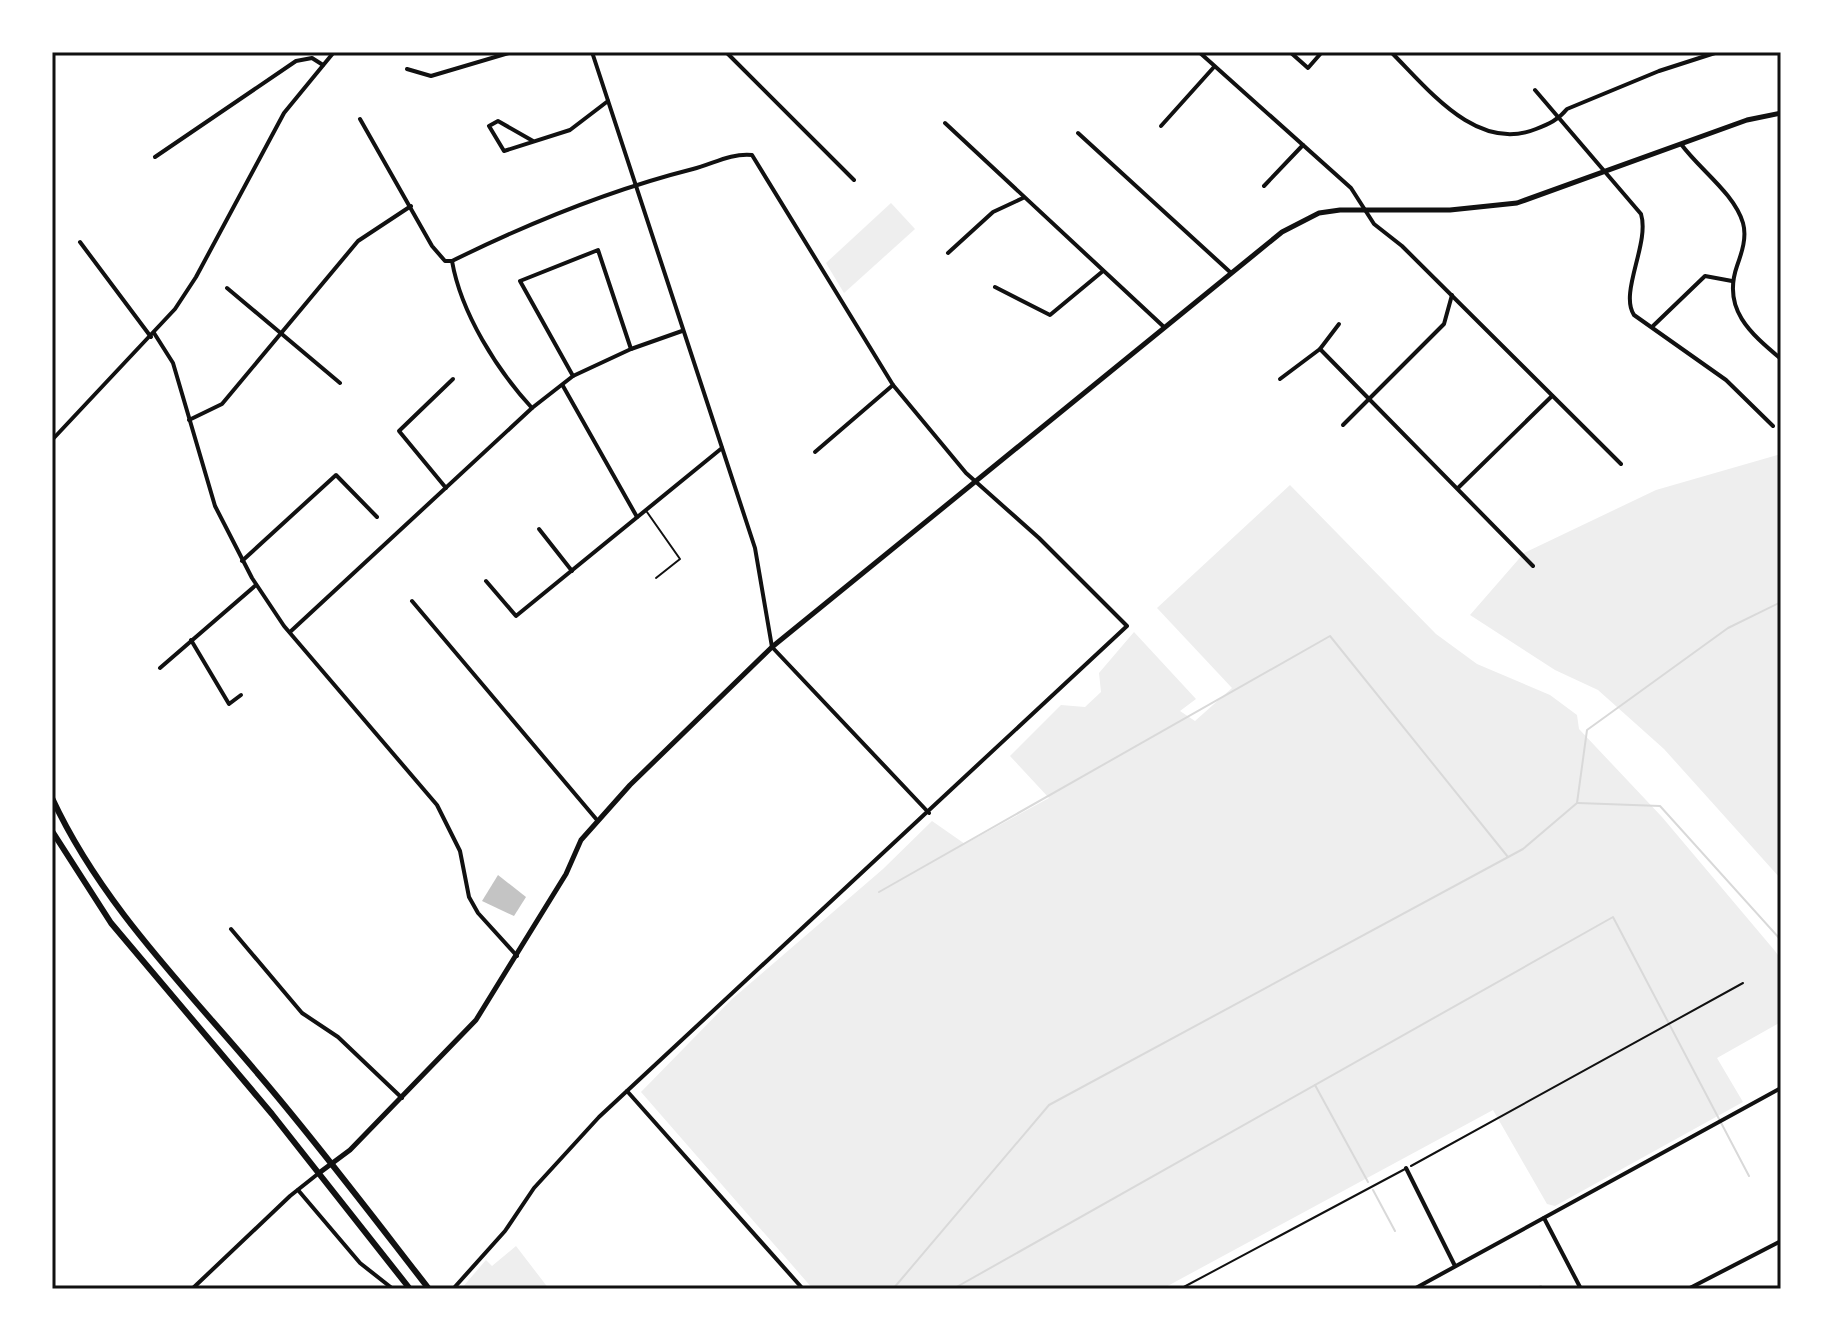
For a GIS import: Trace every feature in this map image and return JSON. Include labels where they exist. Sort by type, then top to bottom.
[{"type":"main road","points":[[52,798],[82,855],[111,899],[333,1166],[429,1289]]},
{"type":"main road","points":[[52,831],[83,883],[122,936],[319,1173],[410,1289]]},
{"type":"street","points":[[407,69],[431,76],[512,52]]},
{"type":"street","points":[[592,52],[755,548],[772,647],[929,813]]},
{"type":"street","points":[[726,52],[854,180]]},
{"type":"street","points":[[1199,52],[1351,188],[1374,224],[1402,246],[1621,464]]},
{"type":"street","points":[[1290,52],[1308,68],[1322,52]]},
{"type":"street","points":[[1391,52],[1462,119],[1484,131],[1520,134],[1559,119],[1567,109],[1581,103],[1718,52]]},
{"type":"street","points":[[52,440],[153,335],[196,277],[284,113],[330,54]]},
{"type":"street","points":[[155,157],[296,61],[312,58],[323,65]]},
{"type":"street","points":[[1161,126],[1214,67]]},
{"type":"street","points":[[1535,90],[1641,214],[1644,231],[1629,308],[1726,380],[1773,426]]},
{"type":"street","points":[[533,141],[507,124],[498,121],[489,126],[504,151],[570,130],[608,101]]},
{"type":"street","points":[[192,1289],[298,1190],[333,1166],[476,1020],[566,874],[581,840],[597,820],[772,647],[1230,272],[1300,220],[1319,213],[1365,208],[1487,208],[1546,195],[1747,120],[1781,113]]},
{"type":"street","points":[[360,119],[432,246],[445,261],[452,261],[524,225],[637,187],[660,175],[693,169],[738,154],[752,155],[893,385],[975,480],[1127,626],[929,813],[766,958],[627,1091],[534,1188],[505,1231],[453,1289]]},
{"type":"street","points":[[945,123],[1164,327]]},
{"type":"street","points":[[1078,133],[1230,272]]},
{"type":"street","points":[[1681,144],[1740,215],[1744,238],[1732,281],[1733,306],[1741,319],[1781,359]]},
{"type":"street","points":[[1264,186],[1303,145]]},
{"type":"street","points":[[948,253],[993,212],[1023,198]]},
{"type":"street","points":[[189,420],[222,404],[358,241],[411,206]]},
{"type":"street","points":[[80,242],[173,363],[215,506],[256,585],[290,632],[437,805],[460,851],[469,897],[478,913],[517,956]]},
{"type":"street","points":[[573,376],[520,281],[598,250],[631,349]]},
{"type":"street","points":[[452,261],[459,289],[478,327],[508,382],[532,408]]},
{"type":"street","points":[[995,287],[1050,315],[1103,271]]},
{"type":"street","points":[[1653,326],[1705,276],[1732,281]]},
{"type":"street","points":[[227,288],[340,383]]},
{"type":"street","points":[[1343,425],[1444,324],[1452,295]]},
{"type":"street","points":[[1280,379],[1320,349],[1339,324]]},
{"type":"street","points":[[290,632],[532,408],[573,376],[631,349],[682,331]]},
{"type":"street","points":[[1320,349],[1370,396],[1383,414],[1459,487],[1533,566]]},
{"type":"street","points":[[446,488],[399,431],[453,379]]},
{"type":"street","points":[[815,452],[893,385]]},
{"type":"street","points":[[563,386],[637,517]]},
{"type":"street","points":[[1459,487],[1552,396]]},
{"type":"street","points":[[486,581],[516,616],[722,448]]},
{"type":"street","points":[[242,561],[336,475],[377,517]]},
{"type":"street","points":[[539,529],[572,571]]},
{"type":"street","points":[[160,668],[256,585]]},
{"type":"street","points":[[412,601],[597,820]]},
{"type":"street","points":[[191,640],[229,704],[241,695]]},
{"type":"street","points":[[231,929],[302,1013],[338,1037],[402,1098]]},
{"type":"street","points":[[1414,1289],[1781,1088]]},
{"type":"street","points":[[627,1091],[803,1289]]},
{"type":"street","points":[[1406,1168],[1455,1267]]},
{"type":"street","points":[[298,1190],[360,1263],[393,1289]]},
{"type":"street","points":[[1544,1218],[1581,1289]]},
{"type":"street","points":[[1688,1289],[1781,1241]]},
{"type":"lane","points":[[646,511],[680,559],[656,578]]},
{"type":"lane","points":[[1180,1289],[1406,1168]]},
{"type":"path","points":[[1406,1168],[1743,983]]},
{"type":"shaded area","points":[[891,203],[915,229],[844,293],[826,263]]},
{"type":"shaded area","points":[[1781,454],[1781,879],[1664,749],[1598,690],[1555,670],[1470,615],[1524,553],[1656,490]]},
{"type":"shaded area","points":[[1290,485],[1436,634],[1477,664],[1550,695],[1577,715],[1579,729],[1662,817],[1781,959],[1781,1022],[1717,1058],[1743,1102],[1555,1206],[1547,1204],[1493,1110],[1162,1289],[813,1289],[641,1092],[731,1000],[883,869],[932,821],[965,844],[1049,798],[1010,756],[1061,705],[1085,707],[1101,692],[1099,673],[1134,632],[1196,699],[1180,711],[1195,721],[1232,688],[1157,608]]},
{"type":"shaded area","points":[[516,1246],[549,1289],[461,1289],[486,1260],[492,1266]]},
{"type":"building","points":[[498,875],[526,897],[514,916],[482,901]]},
{"type":"waterway","points":[[893,1289],[1049,1105],[1523,849],[1577,803],[1587,730],[1728,628],[1781,602]]},
{"type":"waterway","points":[[879,892],[1330,636],[1508,857]]},
{"type":"waterway","points":[[1578,803],[1660,806],[1781,940]]},
{"type":"waterway","points":[[953,1289],[1613,917],[1749,1176]]},
{"type":"waterway","points":[[1315,1085],[1368,1182]]},
{"type":"waterway","points":[[1373,1190],[1395,1231]]},
{"type":"waterway","points":[[1535,1289],[1541,1286]]}]
